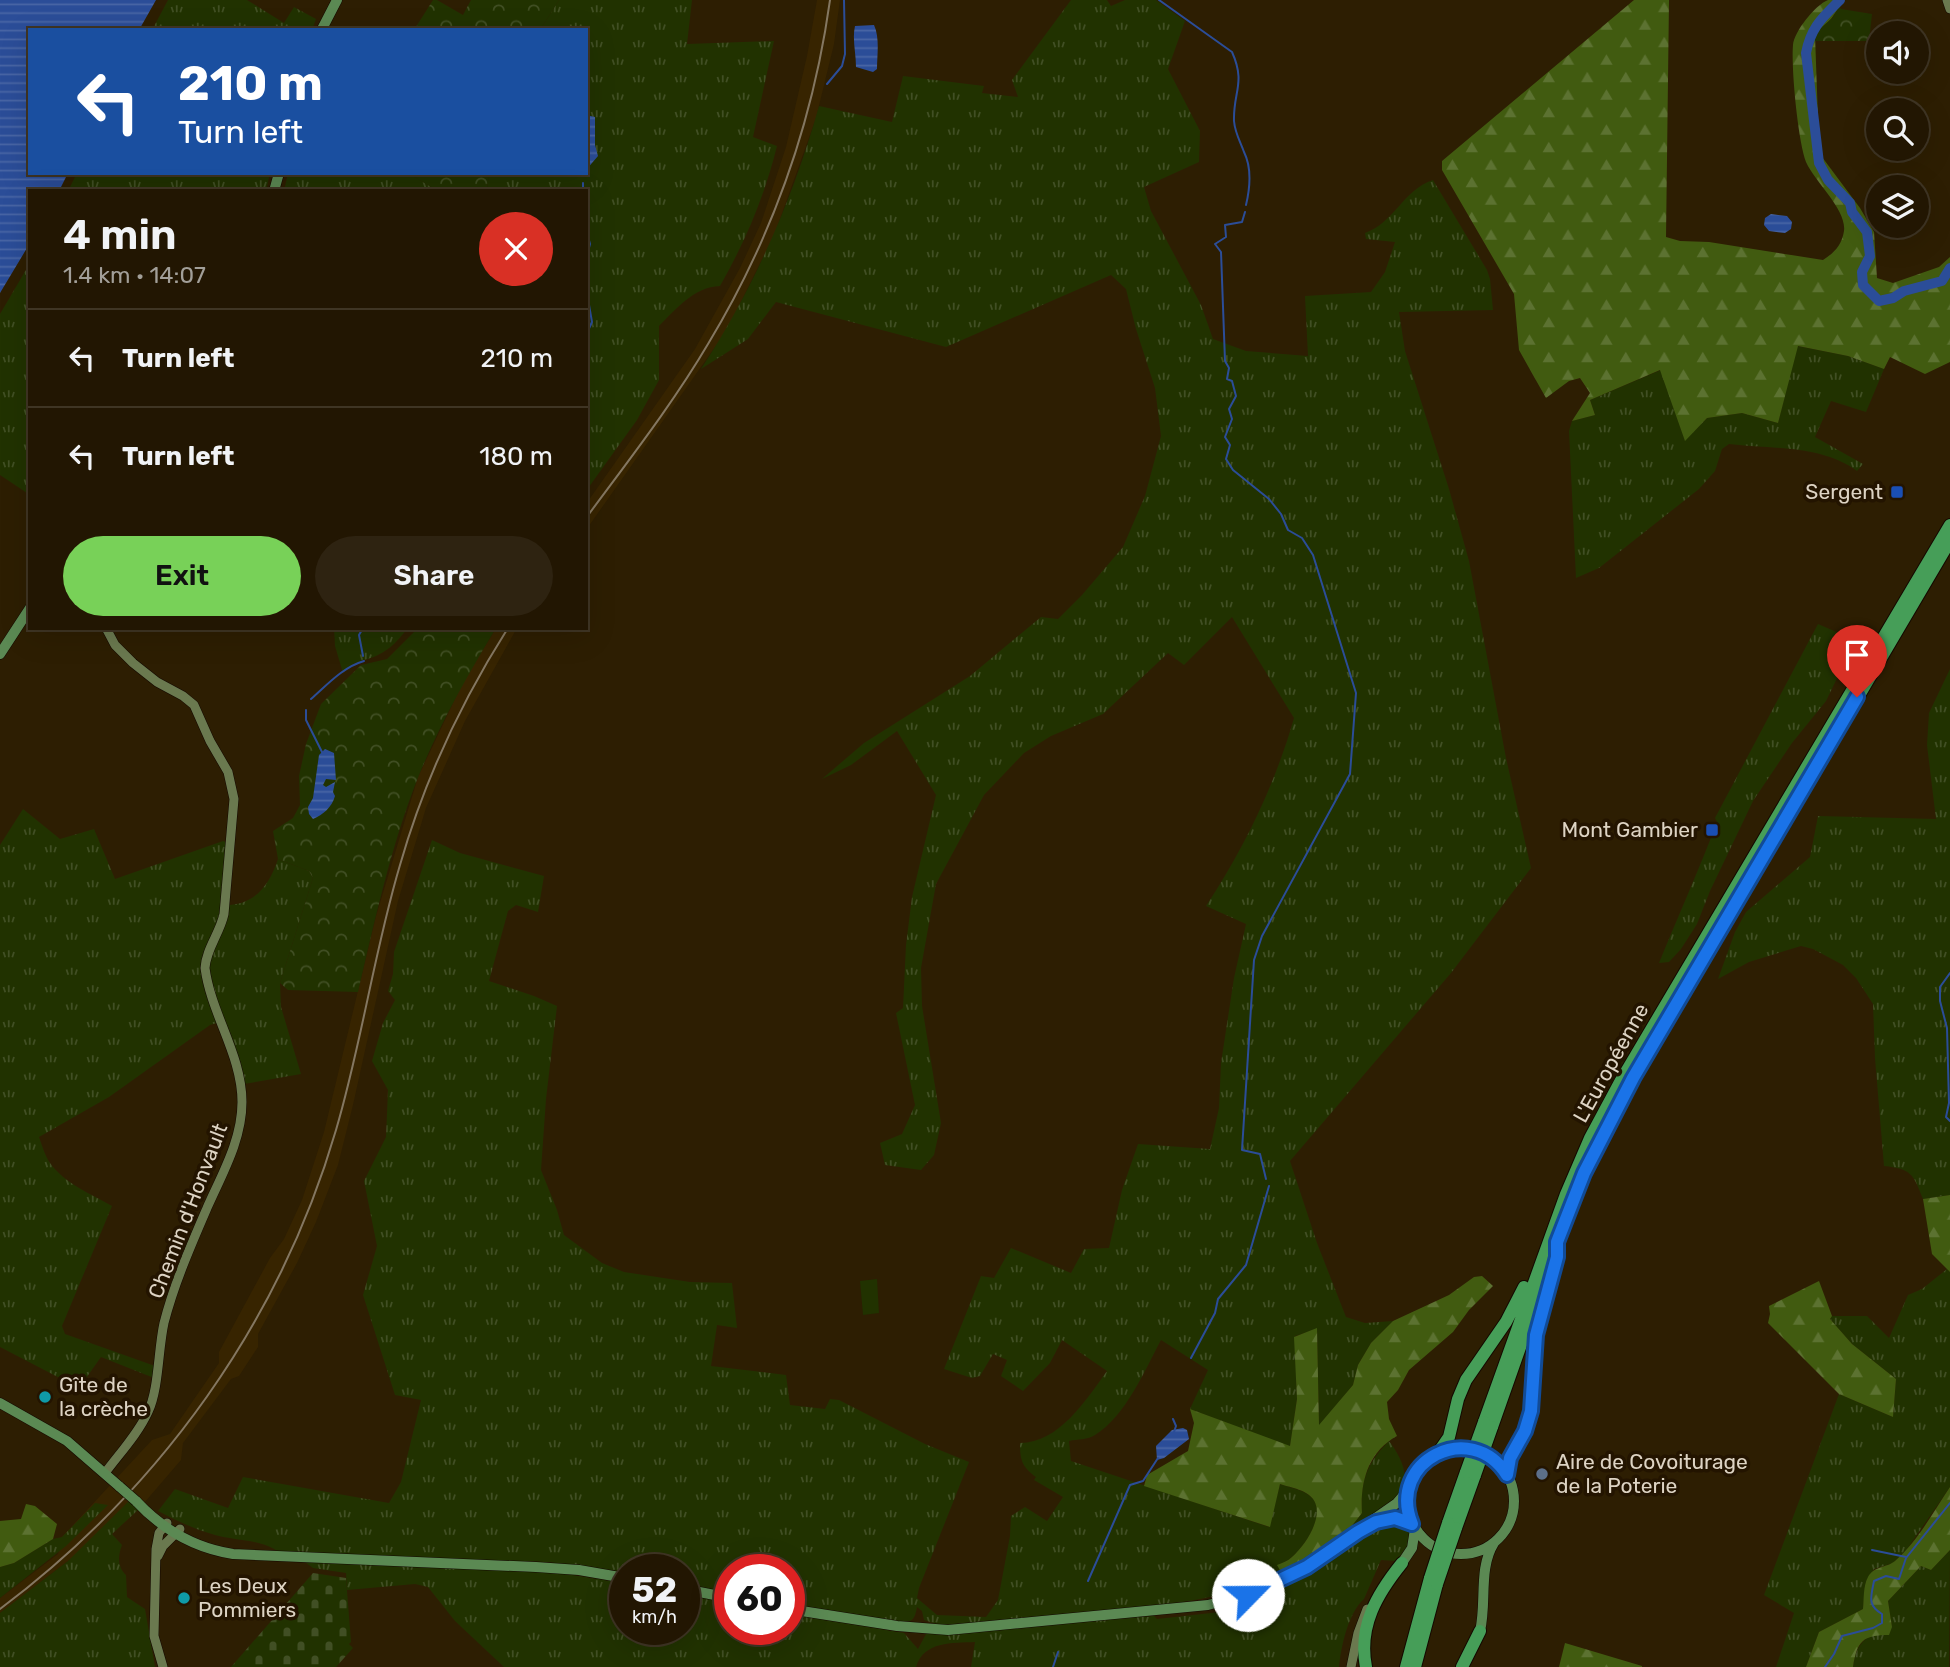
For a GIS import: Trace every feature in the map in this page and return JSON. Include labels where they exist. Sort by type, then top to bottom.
[{"type":"highway","name":"L'Européenne","points":[[1488,1424],[1572,1179],[1590,1138],[1620,1082],[1950,525]]},
{"type":"highway","name":"L'Européenne","points":[[1406,1667],[1470,1473],[1584,1173],[1626,1089],[1950,541]]},
{"type":"highway","points":[[1438,1453],[1449,1437],[1466,1380],[1515,1307],[1572,1179]]},
{"type":"highway","points":[[1507,1475],[1510,1458],[1525,1431],[1531,1411],[1536,1335],[1557,1257],[1557,1242]]},
{"type":"highway","points":[[1366,1667],[1364,1647],[1367,1621],[1379,1595],[1402,1563]]},
{"type":"highway","name":"L'Européenne","points":[[1415,1667],[1434,1581]]},
{"type":"highway","points":[[1464,1667],[1479,1631]]},
{"type":"main road","points":[[323,28],[330,0]]},
{"type":"main road","points":[[323,28],[337,0]]},
{"type":"main road","points":[[0,654],[28,612]]},
{"type":"main road","points":[[0,1404],[66,1441],[165,1524],[178,1532],[222,1547],[266,1556],[536,1567],[609,1576]]},
{"type":"main road","points":[[805,1612],[897,1626],[948,1630],[1188,1608],[1226,1601],[1269,1586],[1307,1567],[1400,1500],[1420,1467],[1438,1453],[1458,1448],[1479,1451],[1496,1461],[1507,1475],[1513,1491],[1513,1510],[1507,1528],[1494,1542],[1476,1552],[1452,1554],[1429,1544],[1414,1526],[1408,1509],[1408,1490]]},
{"type":"main road","points":[[1358,1532],[1395,1518],[1414,1526]]},
{"type":"main road","points":[[1402,1563],[1412,1548],[1414,1526]]},
{"type":"main road","points":[[1479,1631],[1484,1608],[1485,1564],[1494,1542]]},
{"type":"street","points":[[1947,0],[1950,9]]},
{"type":"street","name":"Chemin d'Honvault","points":[[105,1473],[143,1422],[151,1406],[168,1310],[198,1228],[233,1149],[240,1125],[242,1103],[239,1078],[205,968],[224,914],[234,799],[229,776],[194,705],[157,682],[134,663],[115,645],[107,630]]},
{"type":"street","points":[[163,1667],[155,1643],[155,1615],[157,1538],[165,1524]]},
{"type":"street","points":[[157,1557],[163,1546],[178,1532]]},
{"type":"street","points":[[1351,1667],[1356,1639],[1367,1609],[1380,1587],[1402,1563]]},
{"type":"shaded area","points":[[817,0],[840,0],[834,44],[816,118],[775,233],[727,330],[588,527],[588,501],[695,349],[740,268],[761,223],[786,147]]},
{"type":"shaded area","points":[[495,630],[516,630],[465,721],[426,808],[398,901],[338,1165],[297,1263],[258,1334],[258,1347],[239,1376],[231,1379],[183,1443],[181,1460],[138,1510],[111,1534],[68,1561],[0,1613],[0,1598],[58,1554],[62,1537],[152,1440],[170,1434],[219,1363],[219,1352],[270,1258],[284,1239],[302,1200],[324,1132],[376,916],[418,777],[462,684]]},
{"type":"green space","points":[[168,0],[247,0],[284,23],[294,7],[316,19],[313,28],[153,28]]},
{"type":"green space","points":[[433,0],[463,15],[471,0],[559,0],[541,28],[415,28]]},
{"type":"green space","points":[[559,0],[692,0],[687,44],[774,41],[753,137],[777,146],[753,218],[720,286],[702,290],[694,295],[659,326],[659,380],[637,420],[588,488],[588,189],[487,189],[489,175],[588,175],[588,28],[541,28]]},
{"type":"green space","points":[[1071,0],[1107,0],[1111,6],[1125,0],[1156,0],[1185,21],[1168,69],[1200,131],[1199,162],[1144,187],[1151,211],[1201,305],[1213,339],[1246,351],[1308,356],[1305,296],[1371,292],[1385,272],[1395,242],[1366,239],[1365,233],[1384,222],[1414,191],[1433,180],[1490,279],[1493,310],[1399,312],[1405,351],[1469,561],[1506,758],[1531,868],[1451,973],[1290,1161],[1317,1243],[1346,1317],[1365,1323],[1393,1321],[1371,1343],[1358,1365],[1353,1385],[1319,1426],[1317,1329],[1295,1336],[1297,1399],[1290,1447],[1190,1409],[1208,1370],[1161,1340],[1116,1417],[1092,1437],[1069,1441],[1071,1461],[1269,1527],[1280,1484],[1298,1490],[1311,1497],[1317,1507],[1315,1522],[1308,1538],[1292,1557],[1278,1565],[1282,1574],[1230,1592],[1177,1603],[946,1627],[924,1620],[922,1611],[917,1607],[913,1619],[904,1621],[805,1606],[805,1554],[714,1554],[714,1590],[700,1587],[700,1554],[609,1554],[609,1571],[547,1562],[280,1553],[266,1545],[200,1530],[158,1511],[175,1489],[228,1508],[243,1477],[389,1503],[401,1482],[421,1400],[395,1395],[363,1295],[377,1246],[364,1181],[386,1137],[388,1090],[372,1061],[383,1023],[395,1000],[388,991],[393,974],[394,952],[432,840],[460,853],[544,876],[538,912],[516,905],[508,911],[489,981],[557,1006],[541,1170],[564,1235],[602,1263],[624,1272],[690,1282],[732,1283],[737,1328],[717,1325],[711,1366],[786,1375],[790,1405],[825,1409],[830,1399],[839,1400],[925,1444],[969,1462],[919,1588],[917,1598],[937,1615],[986,1617],[998,1600],[1011,1516],[1025,1507],[1047,1521],[1063,1497],[1034,1480],[1036,1477],[1023,1463],[1020,1443],[1047,1436],[1059,1428],[1081,1407],[1107,1371],[1062,1340],[1050,1363],[1023,1391],[1001,1376],[1007,1360],[993,1354],[980,1376],[972,1378],[944,1369],[981,1276],[994,1278],[1011,1248],[1071,1273],[1084,1249],[1109,1248],[1122,1190],[1138,1144],[1210,1149],[1219,1108],[1221,1063],[1234,978],[1246,924],[1206,906],[1257,815],[1278,767],[1294,718],[1232,617],[1184,665],[1168,653],[1103,714],[1051,736],[1024,753],[984,795],[936,884],[921,968],[922,1006],[941,1123],[934,1155],[921,1170],[885,1165],[880,1143],[902,1134],[915,1105],[896,1013],[903,1008],[906,945],[912,897],[936,795],[897,731],[851,765],[822,779],[864,743],[970,676],[1041,617],[1058,619],[1123,547],[1145,496],[1161,436],[1155,388],[1126,289],[1111,275],[946,347],[776,302],[748,339],[701,369],[738,307],[770,242],[797,175],[819,106],[892,122],[903,76],[984,86],[982,93],[1018,97],[1012,80]]},
{"type":"green space","points":[[1634,0],[1669,0],[1666,237],[1823,260],[1839,244],[1844,223],[1836,205],[1810,170],[1803,152],[1796,104],[1793,45],[1801,26],[1817,7],[1828,0],[1844,0],[1831,19],[1815,35],[1822,157],[1866,218],[1866,238],[1874,238],[1877,278],[1893,283],[1939,267],[1950,257],[1950,362],[1925,374],[1890,357],[1884,369],[1848,356],[1798,346],[1778,423],[1742,413],[1707,418],[1685,441],[1660,370],[1590,400],[1595,415],[1572,421],[1590,393],[1580,378],[1569,381],[1546,398],[1519,350],[1514,294],[1442,170],[1442,161]]},
{"type":"green space","points":[[1839,6],[1841,9],[1872,14],[1871,21],[1866,21],[1866,41],[1815,41],[1819,30],[1833,17]]},
{"type":"green space","points":[[76,175],[270,175],[266,189],[69,189]]},
{"type":"green space","points":[[288,175],[411,175],[435,189],[284,189]]},
{"type":"green space","points":[[411,175],[489,175],[487,189],[435,189]]},
{"type":"green space","points":[[28,266],[28,494],[0,475],[0,314]]},
{"type":"green space","points":[[1797,346],[1848,356],[1884,369],[1866,412],[1831,401],[1815,437],[1863,464],[1857,471],[1812,452],[1729,444],[1722,449],[1715,471],[1699,489],[1599,568],[1576,578],[1569,431],[1572,421],[1595,415],[1590,400],[1661,370],[1685,440],[1707,418],[1742,413],[1778,423]]},
{"type":"green space","points":[[1818,624],[1862,643],[1842,668],[1826,701],[1792,743],[1753,801],[1697,924],[1669,962],[1659,963],[1717,822],[1715,818]]},
{"type":"green space","points":[[334,630],[406,630],[387,650],[356,663],[343,673],[335,646]]},
{"type":"green space","points":[[416,630],[495,630],[454,700],[409,801],[377,910],[358,992],[288,990],[280,983],[313,878],[309,871],[278,859],[273,831],[293,818],[300,805],[299,776],[306,744],[321,704],[361,665],[387,659]]},
{"type":"green space","points":[[1950,669],[1950,1195],[1923,1199],[1910,1174],[1884,1166],[1873,1004],[1856,978],[1843,965],[1813,949],[1801,946],[1749,962],[1718,979],[1735,932],[1746,912],[1810,857],[1818,816],[1936,819],[1927,745],[1929,713]]},
{"type":"green space","points":[[23,809],[60,839],[94,829],[115,879],[223,841],[231,844],[230,905],[255,896],[271,876],[278,859],[309,871],[313,878],[280,983],[281,1007],[301,1074],[244,1084],[223,1021],[210,1025],[109,1097],[39,1137],[50,1163],[56,1170],[78,1188],[112,1206],[62,1326],[65,1334],[155,1366],[154,1378],[101,1357],[79,1388],[0,1347],[0,845]]},
{"type":"green space","points":[[1950,1195],[1950,1272],[1932,1254],[1923,1199]]},
{"type":"green space","points":[[1947,1269],[1950,1272],[1950,1487],[1907,1549],[1893,1563],[1874,1569],[1866,1582],[1863,1609],[1819,1632],[1806,1667],[1776,1667],[1794,1613],[1764,1595],[1839,1394],[1893,1417],[1896,1379],[1852,1344],[1830,1319],[1832,1316],[1867,1316],[1889,1338],[1908,1295],[1922,1289]]},
{"type":"green space","points":[[1482,1276],[1493,1286],[1469,1310],[1453,1332],[1409,1370],[1398,1390],[1387,1402],[1389,1419],[1397,1436],[1379,1450],[1373,1459],[1365,1479],[1362,1513],[1343,1537],[1282,1574],[1277,1565],[1289,1560],[1298,1551],[1310,1535],[1317,1516],[1313,1499],[1306,1493],[1280,1484],[1270,1527],[1144,1486],[1147,1475],[1188,1451],[1194,1423],[1190,1409],[1290,1446],[1297,1399],[1294,1337],[1317,1328],[1319,1425],[1353,1385],[1358,1365],[1371,1343],[1393,1321],[1449,1295],[1474,1277]]},
{"type":"green space","points":[[877,1279],[879,1313],[863,1315],[860,1281]]},
{"type":"green space","points":[[1819,1281],[1832,1316],[1830,1319],[1852,1344],[1896,1379],[1893,1417],[1839,1394],[1768,1323],[1769,1306]]},
{"type":"green space","points":[[1389,1441],[1403,1467],[1402,1489],[1398,1496],[1343,1537],[1362,1513],[1362,1492],[1370,1465]]},
{"type":"green space","points":[[1950,1487],[1950,1550],[1931,1570],[1921,1566],[1888,1601],[1892,1627],[1889,1635],[1873,1636],[1863,1641],[1859,1645],[1853,1667],[1806,1667],[1819,1632],[1863,1609],[1868,1577],[1877,1569],[1895,1561],[1911,1545]]},
{"type":"green space","points":[[129,1501],[138,1510],[112,1534],[122,1545],[119,1561],[126,1575],[127,1597],[145,1609],[155,1667],[0,1667],[0,1613],[68,1561]]},
{"type":"green space","points":[[95,1503],[108,1505],[66,1546],[0,1598],[0,1567],[14,1563],[53,1539],[62,1537]]},
{"type":"green space","points":[[26,1504],[35,1506],[57,1524],[53,1539],[14,1563],[0,1567],[0,1521],[21,1519]]},
{"type":"green space","points":[[1395,1522],[1407,1525],[1408,1545],[1396,1561],[1381,1560],[1364,1599],[1350,1621],[1339,1667],[971,1667],[975,1642],[948,1643],[932,1648],[925,1652],[916,1667],[504,1667],[455,1621],[428,1587],[415,1584],[347,1590],[346,1573],[313,1568],[305,1562],[522,1570],[609,1581],[609,1645],[700,1645],[700,1597],[714,1600],[714,1645],[805,1645],[805,1616],[904,1633],[918,1649],[926,1634],[1239,1612],[1381,1524]]},
{"type":"green space","points":[[1950,1550],[1949,1667],[1853,1667],[1861,1644],[1876,1633],[1892,1627],[1888,1601],[1921,1566],[1931,1570]]},
{"type":"green space","points":[[313,1573],[346,1578],[349,1644],[353,1648],[336,1667],[231,1667]]},
{"type":"green space","points":[[1565,1643],[1642,1666],[1642,1667],[1559,1667]]},
{"type":"water","points":[[0,0],[156,0],[140,28],[28,28],[28,175],[67,175],[60,189],[28,189],[28,246],[0,293]]},
{"type":"water","points":[[874,25],[878,52],[877,69],[873,72],[856,67],[854,36],[855,26]]},
{"type":"water","points":[[588,115],[595,117],[595,145],[598,156],[588,168]]},
{"type":"water","points":[[1771,214],[1787,216],[1792,222],[1791,229],[1785,233],[1769,231],[1764,225],[1765,218]]},
{"type":"water","points":[[325,749],[334,753],[336,780],[326,779],[323,785],[326,787],[335,782],[335,796],[327,810],[313,819],[308,807],[313,798],[319,755]]},
{"type":"water","points":[[1172,1430],[1187,1430],[1189,1439],[1164,1458],[1157,1460],[1156,1446]]},
{"type":"waterway","points":[[827,84],[842,66],[845,54],[844,0]]},
{"type":"waterway","points":[[1159,0],[1232,52],[1239,80],[1234,111],[1235,125],[1249,171],[1246,205]]},
{"type":"waterway","points":[[1840,0],[1814,30],[1806,53],[1819,163],[1828,180],[1850,203],[1852,212],[1867,232],[1870,256],[1862,272],[1863,285],[1879,301],[1942,281],[1950,268]]},
{"type":"waterway","points":[[583,183],[583,189]]},
{"type":"waterway","points":[[1245,212],[1242,222],[1225,225],[1226,237],[1215,244],[1221,252],[1225,361],[1229,368],[1227,379],[1232,381],[1236,396],[1229,409],[1232,419],[1225,437],[1230,445],[1226,459],[1233,470],[1269,499],[1281,514],[1288,530],[1302,538],[1313,555],[1356,693],[1350,774],[1262,936],[1254,960],[1242,1150],[1260,1154],[1266,1179]]},
{"type":"waterway","points":[[588,236],[588,252]]},
{"type":"waterway","points":[[588,299],[592,322],[588,331]]},
{"type":"waterway","points":[[362,630],[359,635],[363,656]]},
{"type":"waterway","points":[[311,699],[342,672],[364,661]]},
{"type":"waterway","points":[[306,710],[306,720],[323,754]]},
{"type":"waterway","points":[[1950,973],[1940,987],[1940,1001],[1947,1028],[1949,1103],[1946,1117],[1950,1121]]},
{"type":"waterway","points":[[1191,1358],[1215,1313],[1218,1299],[1246,1265],[1269,1186]]},
{"type":"waterway","points":[[1173,1419],[1176,1426],[1174,1432]]},
{"type":"waterway","points":[[1088,1581],[1130,1485],[1143,1481],[1158,1458]]},
{"type":"waterway","points":[[1825,1667],[1842,1636],[1882,1623],[1882,1614],[1871,1600],[1874,1581],[1886,1576],[1899,1579],[1906,1558],[1950,1503]]},
{"type":"waterway","points":[[1872,1550],[1906,1557]]},
{"type":"waterway","points":[[1053,1667],[1058,1652]]},
{"type":"railway","points":[[588,515],[680,389],[731,304],[752,263],[787,178],[801,135],[823,45],[830,0]]},
{"type":"railway","points":[[0,1609],[58,1562],[112,1511],[162,1455],[207,1396],[247,1334],[282,1269],[312,1201],[336,1130],[391,898],[420,803],[460,713],[507,630]]},
{"type":"place","name":"Sergent","points":[[1897,492]]},
{"type":"place","name":"Mont Gambier","points":[[1712,830]]},
{"type":"place","name":"Gîte de la crèche","points":[[45,1397]]},
{"type":"place","name":"Aire de Covoiturage de la Poterie","points":[[1542,1474]]},
{"type":"place","name":"Les Deux Pommiers","points":[[184,1598]]},
{"type":"route","points":[[1248,1595],[1307,1567],[1376,1522],[1395,1518],[1412,1524],[1408,1506],[1410,1484],[1426,1460],[1436,1454],[1455,1448],[1475,1450],[1494,1459],[1507,1475],[1510,1458],[1525,1431],[1531,1411],[1536,1335],[1557,1257],[1557,1242],[1584,1173],[1633,1078],[1857,697]]}]
